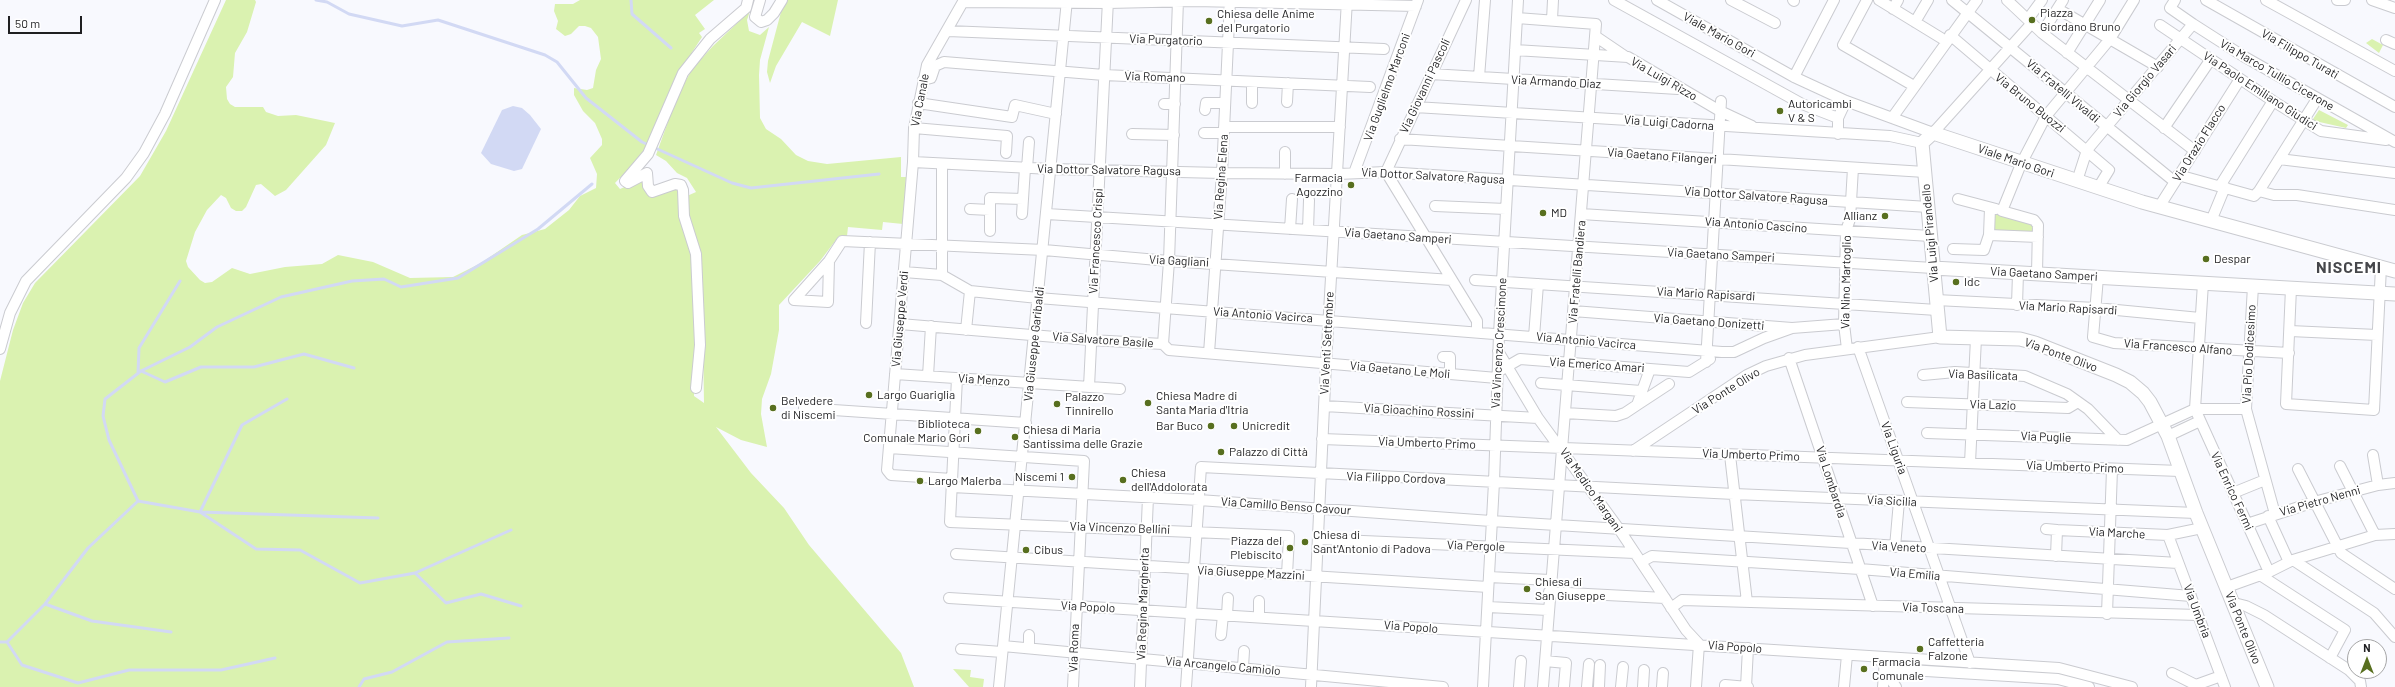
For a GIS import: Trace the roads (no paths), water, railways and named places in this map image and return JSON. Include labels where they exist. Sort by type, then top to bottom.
[{"type":"main road","points":[[1922,143],[1933,133]]},
{"type":"main road","name":"Viale Mario Gori","points":[[1933,133],[2021,164],[2159,207],[2395,271]]},
{"type":"main road","name":"Via Luigi Pirandello","points":[[1922,143],[1940,338]]},
{"type":"main road","name":"Via Gaetano Samperi","points":[[1933,268],[2395,294]]},
{"type":"main road","name":"Via Ponte Olivo","points":[[1940,338],[2020,339],[2116,375],[2130,382],[2143,393],[2168,436],[2196,513],[2267,687]]},
{"type":"street","points":[[0,349],[10,313],[26,281],[126,178],[144,153],[165,114],[215,0]]},
{"type":"street","points":[[696,388],[700,345],[696,254],[684,216],[683,190],[680,185],[675,184],[652,192],[648,186],[647,173],[628,183],[625,181],[648,154],[683,73],[710,40],[746,8],[748,0]]},
{"type":"street","points":[[760,0],[756,17],[761,22],[767,20],[774,13],[782,0]]},
{"type":"street","name":"Via Giovanni Pascoli","points":[[1386,172],[1466,0]]},
{"type":"street","points":[[1479,77],[1485,0]]},
{"type":"street","name":"Via Vincenzo Crescimone","points":[[1483,687],[1494,482],[1498,351],[1494,333],[1502,282],[1518,0]]},
{"type":"street","points":[[1517,18],[1552,20],[1553,0]]},
{"type":"street","name":"Viale Mario Gori","points":[[1614,0],[1802,104],[1838,118]]},
{"type":"street","name":"Viale Mario Gori","points":[[1657,0],[1794,77],[1846,101],[1933,133]]},
{"type":"street","points":[[1731,0],[1775,23]]},
{"type":"street","points":[[1794,77],[1834,0]]},
{"type":"street","points":[[1866,0],[1843,45],[1914,86]]},
{"type":"street","name":"Via Bruno Buozzi","points":[[1879,0],[1896,4],[1915,22],[1948,38],[2087,150],[2109,170],[2098,188]]},
{"type":"street","points":[[1915,22],[1928,0]]},
{"type":"street","name":"Via Fratelli Vivaldi","points":[[1952,0],[2011,47],[2106,127],[2176,178],[2222,187],[2254,196],[2259,192],[2274,195],[2323,198],[2395,210]]},
{"type":"street","points":[[1892,118],[1948,38],[1977,0]]},
{"type":"street","points":[[2007,0],[2029,23],[2195,151]]},
{"type":"street","points":[[1933,133],[2011,47],[2029,23],[2035,9],[2042,0]]},
{"type":"street","points":[[2042,33],[2063,0]]},
{"type":"street","points":[[2067,53],[2100,0]]},
{"type":"street","points":[[2002,211],[2021,164],[2046,116],[2064,92],[2110,39],[2134,0]]},
{"type":"street","name":"Via Marco Tullio Cicerone","points":[[2175,0],[2170,8],[2193,24],[2317,99],[2394,142]]},
{"type":"street","name":"Via Filippo Turati","points":[[2206,0],[2395,107]]},
{"type":"street","points":[[2266,0],[2395,71]]},
{"type":"street","points":[[2337,0],[2345,0]]},
{"type":"street","points":[[2372,0],[2395,8]]},
{"type":"street","points":[[964,1],[1417,3]]},
{"type":"street","name":"Via Canale","points":[[913,162],[914,128],[927,65],[964,1]]},
{"type":"street","name":"Via Giuseppe Garibaldi","points":[[999,687],[1044,250],[1067,1]]},
{"type":"street","points":[[1163,344],[1171,222],[1178,1]]},
{"type":"street","name":"Via Regina Elena","points":[[1209,354],[1222,173],[1230,1]]},
{"type":"street","name":"Via Francesco Crispi","points":[[1089,387],[1108,2]]},
{"type":"street","name":"Via Venti Settembre","points":[[1311,687],[1328,320],[1338,174],[1347,2]]},
{"type":"street","name":"Via Guglielmo Marconi","points":[[1354,172],[1417,3]]},
{"type":"street","points":[[2058,9],[2158,67]]},
{"type":"street","name":"Via Fratelli Bandiera","points":[[1542,687],[1574,311],[1596,24],[1552,20]]},
{"type":"street","name":"Via Giorgio Vasari","points":[[2077,181],[2087,150],[2193,24]]},
{"type":"street","name":"Via Paolo Emiliano Giudici","points":[[2160,25],[2273,101],[2321,131],[2394,142]]},
{"type":"street","name":"Via Purgatorio","points":[[948,31],[1384,49]]},
{"type":"street","points":[[1595,36],[1628,57]]},
{"type":"street","name":"Via Luigi Rizzo","points":[[1515,50],[1628,57],[1720,111],[1757,129]]},
{"type":"street","points":[[2164,128],[2211,59]]},
{"type":"street","name":"Via Romano","points":[[923,80],[931,78],[935,66],[940,63],[1104,75],[1175,77],[1227,81],[1370,87]]},
{"type":"street","name":"Via Armando Diaz","points":[[1431,74],[1682,89]]},
{"type":"street","name":"Via Orazio Flacco","points":[[2159,207],[2240,79]]},
{"type":"street","points":[[1252,82],[1252,103]]},
{"type":"street","points":[[1287,102],[1288,83]]},
{"type":"street","points":[[2259,192],[2317,99]]},
{"type":"street","points":[[1706,362],[1721,100]]},
{"type":"street","points":[[1838,134],[1838,118],[1846,101]]},
{"type":"street","points":[[2211,221],[2222,187],[2273,101]]},
{"type":"street","points":[[918,103],[1012,117],[1015,105],[1056,114]]},
{"type":"street","points":[[1205,110],[1206,103],[1225,103]]},
{"type":"street","points":[[1164,104],[1175,104]]},
{"type":"street","name":"Via Luigi Cadorna","points":[[1415,107],[1890,136],[1922,143]]},
{"type":"street","points":[[1204,133],[1224,130],[1340,127]]},
{"type":"street","points":[[914,128],[1007,136],[1006,153]]},
{"type":"street","points":[[1132,134],[1174,135]]},
{"type":"street","name":"Via Gaetano Filangeri","points":[[1400,140],[1924,172]]},
{"type":"street","points":[[1022,214],[1022,199],[1029,142]]},
{"type":"street","points":[[1285,152],[1285,174]]},
{"type":"street","points":[[2279,159],[2395,173]]},
{"type":"street","name":"Via Dottor Salvatore Ragusa","points":[[913,162],[1051,169],[1222,173],[1338,174],[1354,172],[1386,172],[1928,207]]},
{"type":"street","name":"Via Giuseppe Verdi","points":[[891,475],[887,470],[913,162]]},
{"type":"street","points":[[942,164],[942,275]]},
{"type":"street","name":"Via Nino Martoglio","points":[[1847,349],[1844,324],[1846,231],[1850,219],[1853,168]]},
{"type":"street","points":[[1386,172],[1477,321],[1477,332]]},
{"type":"street","points":[[990,231],[990,198],[1022,199]]},
{"type":"street","points":[[1290,229],[1292,199]]},
{"type":"street","points":[[1958,199],[2034,220],[2038,225],[2037,273]]},
{"type":"street","points":[[1308,230],[1309,200]]},
{"type":"street","points":[[1435,206],[1506,209]]},
{"type":"street","points":[[1953,249],[1984,250],[1989,235],[1990,208]]},
{"type":"street","points":[[970,209],[990,210]]},
{"type":"street","name":"Via Gaetano Samperi","points":[[1047,214],[1218,224],[1427,239],[1712,254],[1933,268]]},
{"type":"street","name":"Via Antonio Cascino","points":[[1581,214],[1930,236]]},
{"type":"street","points":[[1989,235],[2038,237]]},
{"type":"street","name":"Via Gagliani","points":[[829,261],[842,241],[1044,250],[1169,261],[1332,270],[1452,280]]},
{"type":"street","points":[[866,323],[870,242]]},
{"type":"street","points":[[829,261],[828,302],[794,300],[819,272],[829,261]]},
{"type":"street","points":[[2291,288],[2286,404],[2374,410],[2381,267]]},
{"type":"street","name":"Via Antonio Vacirca","points":[[904,272],[942,275],[970,291],[1038,298],[1722,352]]},
{"type":"street","points":[[2017,305],[2018,273]]},
{"type":"street","points":[[2096,308],[2098,277]]},
{"type":"street","name":"Via Mario Rapisardi","points":[[1475,280],[1845,303],[2017,305],[2096,308],[2200,318]]},
{"type":"street","points":[[2203,283],[2195,409],[2246,409]]},
{"type":"street","points":[[1534,337],[1538,284]]},
{"type":"street","name":"Via Pio Dodicesimo","points":[[2253,286],[2246,409],[2250,429],[2263,465],[2272,515],[2291,561]]},
{"type":"street","points":[[966,330],[970,291]]},
{"type":"street","name":"Via Francesco Alfano","points":[[2096,308],[2093,337],[2114,342],[2289,353]]},
{"type":"street","name":"Via Gaetano Donizetti","points":[[1574,311],[1792,328],[1844,324]]},
{"type":"street","name":"Via Salvatore Basile","points":[[900,324],[1034,336],[1163,344]]},
{"type":"street","points":[[928,376],[931,326]]},
{"type":"street","points":[[1706,362],[1722,352],[1734,352],[1764,338],[1792,328]]},
{"type":"street","points":[[2290,331],[2377,334]]},
{"type":"street","name":"Via Ponte Olivo","points":[[1632,451],[1747,375],[1789,358],[1858,347],[1940,338]]},
{"type":"street","points":[[1970,463],[1976,338]]},
{"type":"street","name":"Via Gaetano Le Moli","points":[[1163,344],[1169,350],[1209,354],[1450,374],[1497,375]]},
{"type":"street","name":"Via Liguria","points":[[1858,347],[1931,549],[1970,663]]},
{"type":"street","name":"Via Medico Margani","points":[[1498,351],[1538,418],[1619,529],[1686,630],[1699,644]]},
{"type":"street","points":[[1443,357],[1450,357],[1450,374]]},
{"type":"street","name":"Via Lombardia","points":[[1789,358],[1873,606]]},
{"type":"street","name":"Via Emerico Amari","points":[[1497,375],[1520,359],[1689,372],[1706,362]]},
{"type":"street","points":[[1637,405],[1650,369]]},
{"type":"street","name":"Via Basilicata","points":[[1923,375],[1955,372],[2025,376],[2049,385],[2078,402],[2118,440]]},
{"type":"street","name":"Via Menzo","points":[[895,374],[1120,389]]},
{"type":"street","points":[[952,483],[957,378]]},
{"type":"street","points":[[1541,383],[1641,391]]},
{"type":"street","points":[[1565,413],[1616,416],[1625,413],[1669,384]]},
{"type":"street","name":"Via Lazio","points":[[1907,402],[2068,408],[2078,402]]},
{"type":"street","name":"Via Gioachino Rossini","points":[[1324,406],[1538,418]]},
{"type":"street","points":[[804,408],[1026,423]]},
{"type":"street","name":"Via Puglie","points":[[1927,432],[2127,440],[2195,409]]},
{"type":"street","name":"Via Enrico Fermi","points":[[2195,409],[2247,524],[2265,574]]},
{"type":"street","points":[[2168,436],[2200,421]]},
{"type":"street","name":"Via Umberto Primo","points":[[1322,439],[2180,471]]},
{"type":"street","points":[[889,448],[1023,457]]},
{"type":"street","points":[[1730,455],[1747,602]]},
{"type":"street","points":[[2373,455],[2378,485]]},
{"type":"street","name":"Via Roma","points":[[1023,457],[1082,463],[1083,494],[1073,687]]},
{"type":"street","points":[[2340,466],[2375,535]]},
{"type":"street","points":[[2107,614],[2112,468]]},
{"type":"street","name":"Via Filippo Cordova","points":[[1199,500],[1204,469],[1587,486]]},
{"type":"street","points":[[2298,469],[2336,547],[2341,553],[2395,589]]},
{"type":"street","name":"Via Camillo Benso Cavour","points":[[891,475],[1018,491],[1199,500],[1619,529]]},
{"type":"street","points":[[2233,493],[2265,480]]},
{"type":"street","name":"Via Vincenzo Bellini","points":[[952,483],[950,522],[1289,536],[1287,575]]},
{"type":"street","name":"Via Pietro Nenni","points":[[2247,524],[2314,502],[2378,485],[2395,483]]},
{"type":"street","name":"Via Sicilia","points":[[1587,486],[1914,502],[2196,513]]},
{"type":"street","name":"Via Regina Margherita","points":[[1140,687],[1148,497]]},
{"type":"street","points":[[1186,687],[1199,500]]},
{"type":"street","points":[[1895,547],[1899,501]]},
{"type":"street","name":"Via Marche","points":[[2046,529],[2168,535],[2202,528]]},
{"type":"street","name":"Via Veneto","points":[[1619,529],[1895,547],[2178,563]]},
{"type":"street","points":[[2056,556],[2057,530]]},
{"type":"street","points":[[2227,587],[2265,574],[2291,561],[2375,535],[2395,534]]},
{"type":"street","name":"Via Umbria","points":[[2168,535],[2225,687]]},
{"type":"street","name":"Via Pergole","points":[[1318,539],[1635,553]]},
{"type":"street","name":"Via Giuseppe Mazzini","points":[[956,554],[1287,575],[1489,582],[1550,580]]},
{"type":"street","name":"Via Emilia","points":[[1641,562],[1652,556],[1860,569],[1940,577],[2191,596]]},
{"type":"street","points":[[2291,561],[2374,613],[2395,637]]},
{"type":"street","points":[[2265,574],[2346,630],[2330,658]]},
{"type":"street","points":[[1549,592],[1665,598]]},
{"type":"street","name":"Via Popolo","points":[[948,598],[1313,620],[1487,633],[1684,643],[1874,657],[1892,669],[2089,687]]},
{"type":"street","points":[[1221,635],[1228,598]]},
{"type":"street","name":"Via Toscana","points":[[1671,608],[1682,600],[2198,616]]},
{"type":"street","points":[[1259,617],[1260,601]]},
{"type":"street","points":[[2234,603],[2246,606],[2264,615],[2349,670],[2360,681],[2361,687]]},
{"type":"street","points":[[1488,607],[1548,610]]},
{"type":"street","points":[[1684,643],[1686,630]]},
{"type":"street","points":[[1029,635],[1029,648]]},
{"type":"street","points":[[1696,687],[1699,644]]},
{"type":"street","name":"Via Arcangelo Camiolo","points":[[961,649],[1029,648],[1444,687]]},
{"type":"street","points":[[1725,686],[1746,687],[1748,648]]},
{"type":"street","points":[[1243,667],[1244,651]]},
{"type":"street","points":[[1844,687],[1847,655]]},
{"type":"street","points":[[1519,687],[1521,661]]},
{"type":"street","points":[[1544,661],[1566,663],[1564,687]]},
{"type":"street","name":"Via Popolo","points":[[1885,664],[1970,663],[2059,668],[2132,687]]},
{"type":"street","points":[[1587,687],[1588,664]]},
{"type":"street","points":[[1883,687],[1885,664]]},
{"type":"street","points":[[1885,664],[1896,687]]},
{"type":"street","points":[[1599,687],[1600,665]]},
{"type":"street","points":[[1621,687],[1623,667]]},
{"type":"street","points":[[1643,687],[1644,670]]},
{"type":"street","points":[[1662,687],[1663,673]]},
{"type":"street","points":[[2172,673],[2196,686],[2222,676]]},
{"type":"water","points":[[513,106],[522,108],[530,115],[541,129],[522,169],[514,171],[491,164],[481,153],[502,110]]},
{"type":"waterway","points":[[316,0],[327,2],[349,14],[402,26],[438,20],[545,55],[557,62],[586,98],[642,142],[732,183],[751,188],[879,174]]},
{"type":"waterway","points":[[631,0],[632,14],[671,48]]},
{"type":"waterway","points":[[0,642],[7,642],[45,604],[88,548],[138,501],[109,440],[103,416],[105,399],[141,371],[190,347],[217,327],[281,297],[352,281],[384,279],[401,287],[458,278],[538,229],[592,184]]},
{"type":"waterway","points":[[138,373],[139,348],[180,281]]},
{"type":"waterway","points":[[141,371],[165,382],[201,367],[254,367],[304,354],[354,368]]},
{"type":"waterway","points":[[287,399],[242,425],[200,512],[256,549],[300,550],[360,583],[415,573],[511,530]]},
{"type":"waterway","points":[[138,501],[200,512],[378,518]]},
{"type":"waterway","points":[[415,573],[446,603],[481,594],[521,606]]},
{"type":"waterway","points":[[45,604],[92,621],[171,632]]},
{"type":"waterway","points":[[359,687],[364,679],[392,672],[447,642],[509,638]]},
{"type":"waterway","points":[[7,642],[22,665],[78,683],[129,670],[221,670],[275,658]]},
{"type":"place","name":"Piazza Giordano Bruno","points":[[2032,20]]},
{"type":"place","name":"Chiesa delle Anime del Purgatorio","points":[[1209,21]]},
{"type":"place","name":"Autoricambi V & S","points":[[1780,111]]},
{"type":"place","name":"Farmacia Agozzino","points":[[1351,185]]},
{"type":"place","name":"MD","points":[[1543,213]]},
{"type":"place","name":"Allianz","points":[[1885,216]]},
{"type":"place","name":"Despar","points":[[2206,259]]},
{"type":"place","name":"Idc","points":[[1956,282]]},
{"type":"place","name":"Largo Guariglia","points":[[869,395]]},
{"type":"place","name":"Chiesa Madre di Santa Maria d'Itria","points":[[1148,403]]},
{"type":"place","name":"Palazzo Tinnirello","points":[[1057,404]]},
{"type":"place","name":"Belvedere di Niscemi","points":[[773,408]]},
{"type":"place","name":"Bar Buco","points":[[1211,426]]},
{"type":"place","name":"Unicredit","points":[[1234,426]]},
{"type":"place","name":"Biblioteca Comunale Mario Gori","points":[[978,431]]},
{"type":"place","name":"Chiesa di Maria Santissima delle Grazie","points":[[1015,437]]},
{"type":"place","name":"Palazzo di Città","points":[[1221,452]]},
{"type":"place","name":"Niscemi 1","points":[[1072,477]]},
{"type":"place","name":"Chiesa dell'Addolorata","points":[[1123,480]]},
{"type":"place","name":"Largo Malerba","points":[[920,481]]},
{"type":"place","name":"Chiesa di Sant'Antonio di Padova","points":[[1305,542]]},
{"type":"place","name":"Piazza del Plebiscito","points":[[1290,548]]},
{"type":"place","name":"Cibus","points":[[1026,550]]},
{"type":"place","name":"Chiesa di San Giuseppe","points":[[1527,589]]},
{"type":"place","name":"Caffetteria Falzone","points":[[1920,649]]},
{"type":"place","name":"Farmacia Comunale","points":[[1864,669]]},
{"type":"district","name":"NISCEMI","points":[[2349,268]]}]
